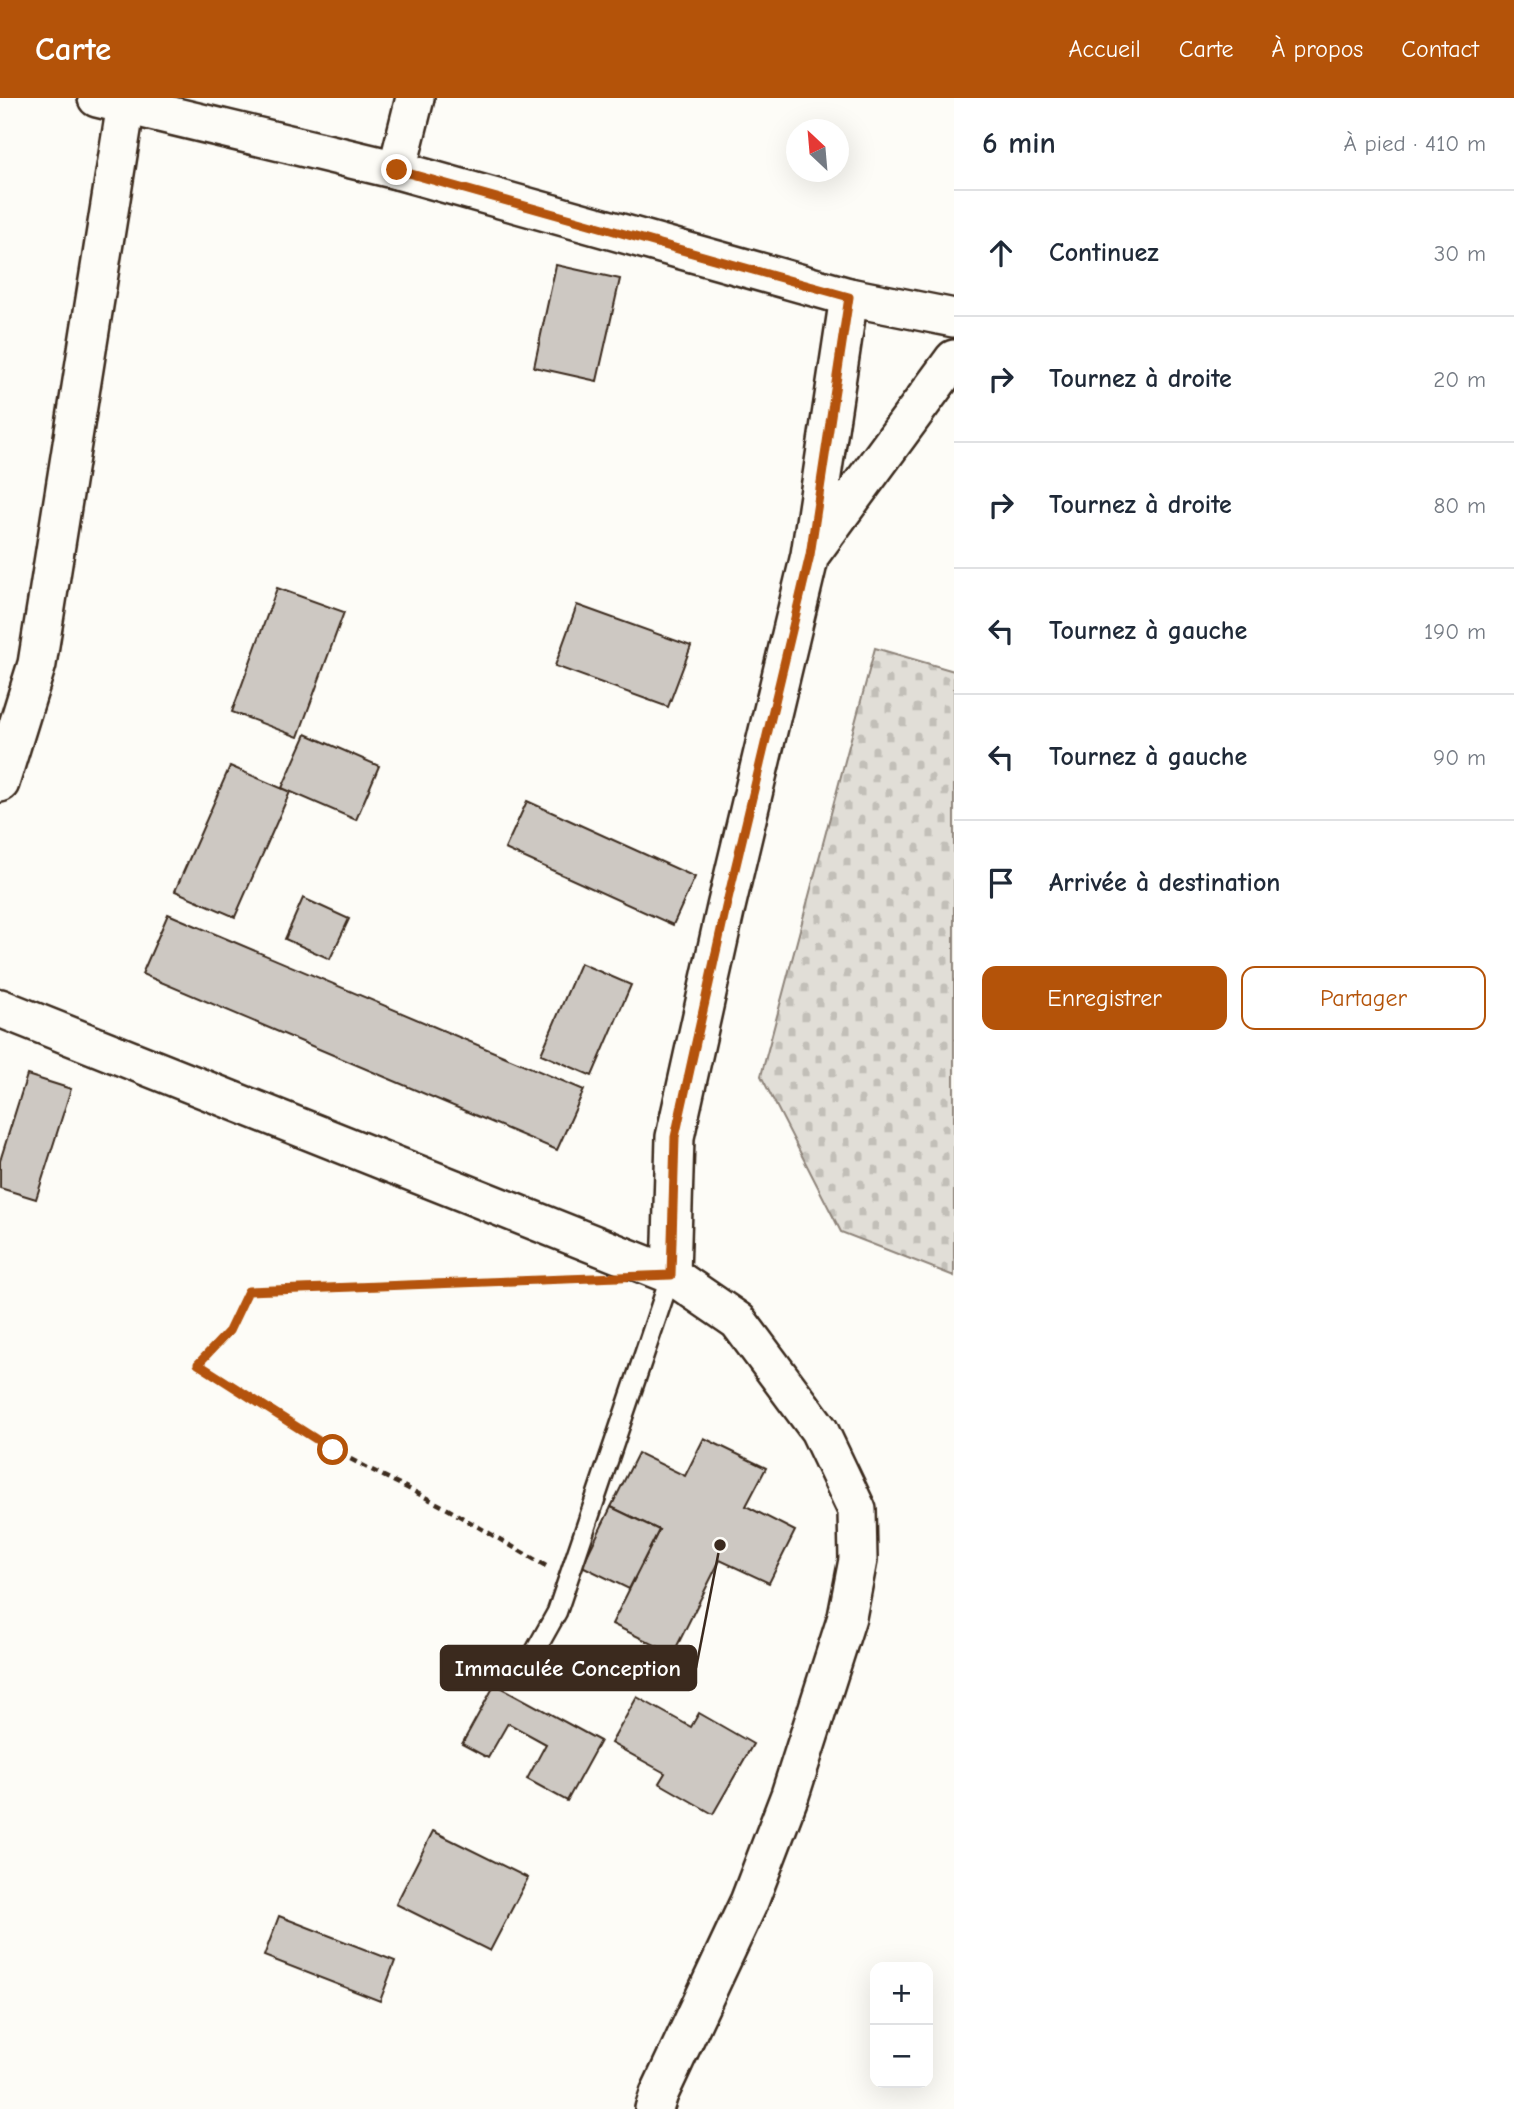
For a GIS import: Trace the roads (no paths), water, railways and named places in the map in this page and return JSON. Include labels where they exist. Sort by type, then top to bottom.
[{"type":"street","points":[[397,170],[415,98]]},
{"type":"street","points":[[0,783],[7,731],[37,664],[116,101],[397,170],[849,297],[954,318]]},
{"type":"street","points":[[671,1275],[675,1137],[726,907],[810,555],[849,297]]},
{"type":"street","points":[[810,555],[954,359]]},
{"type":"street","points":[[0,1008],[671,1275],[738,1321],[819,1430],[857,1510],[858,1560],[847,1617],[790,1795],[749,1902],[708,1986],[654,2109]]},
{"type":"lane","points":[[533,1655],[557,1612],[671,1275]]},
{"type":"place","name":"Immaculée Conception","points":[[720,1545]]}]
